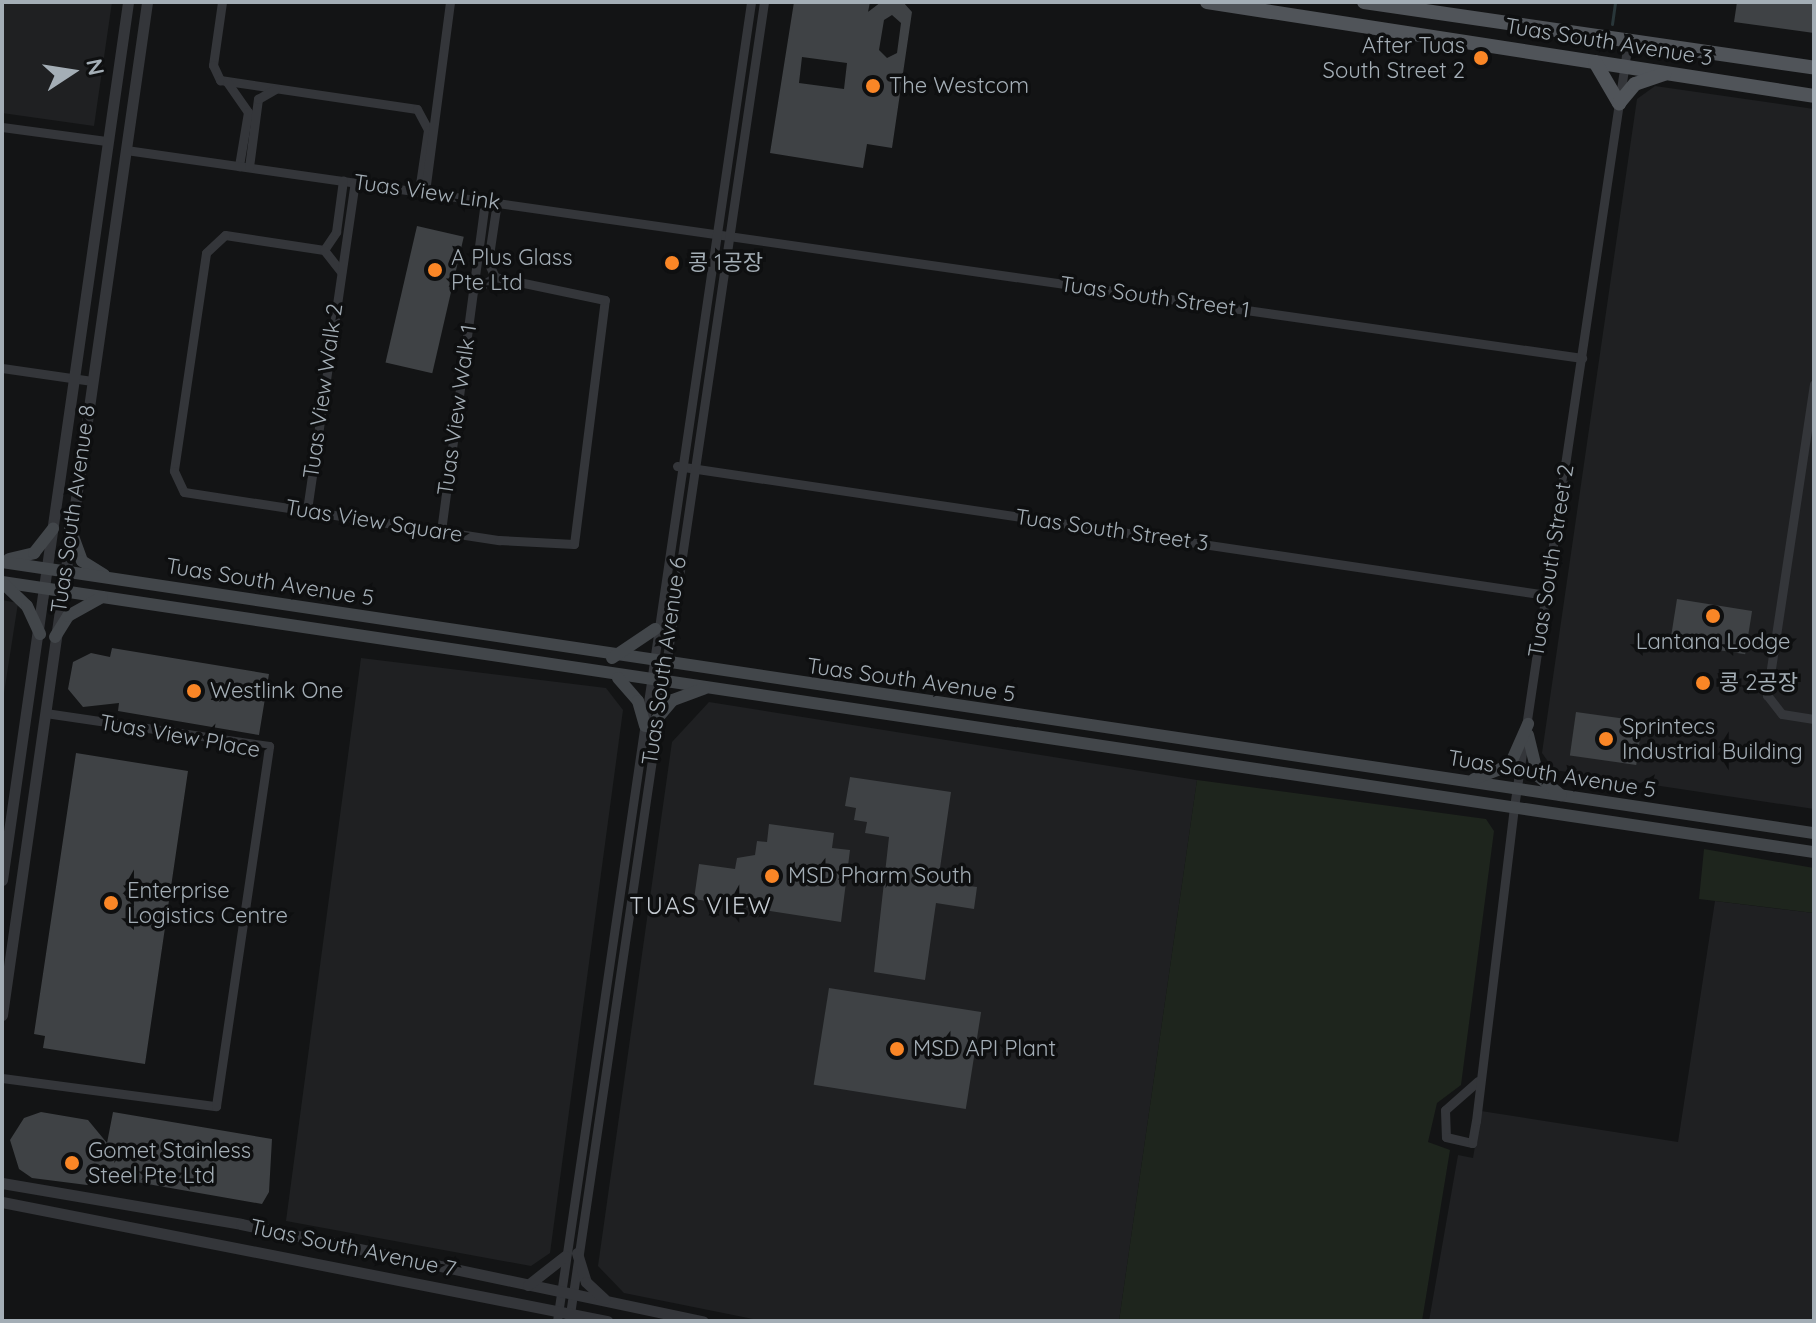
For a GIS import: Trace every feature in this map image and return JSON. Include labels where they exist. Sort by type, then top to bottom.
[{"type":"main road","name":"Tuas South Avenue 3","points":[[1207,2],[1294,8],[1665,74],[1814,96]]},
{"type":"main road","name":"Tuas South Avenue 3","points":[[1364,2],[1814,68]]},
{"type":"main road","points":[[1595,62],[1619,103],[1635,84],[1665,74]]},
{"type":"main road","points":[[70,528],[82,561],[107,578]]},
{"type":"main road","points":[[2,561],[34,553],[53,529]]},
{"type":"main road","name":"Tuas South Avenue 5","points":[[2,561],[612,658],[658,662],[1473,780],[1814,833]]},
{"type":"main road","points":[[2,582],[27,606],[40,634]]},
{"type":"main road","name":"Tuas South Avenue 5","points":[[2,582],[617,677],[1814,852]]},
{"type":"main road","points":[[55,637],[68,616],[102,597]]},
{"type":"main road","points":[[612,658],[655,629]]},
{"type":"main road","points":[[617,677],[638,701],[650,723],[673,700],[707,688]]},
{"type":"main road","points":[[1473,780],[1510,765],[1528,724]]},
{"type":"main road","points":[[1528,724],[1538,776],[1561,796]]},
{"type":"street","name":"Tuas South Avenue 8","points":[[2,880],[40,634],[106,141],[128,2]]},
{"type":"street","name":"Tuas South Avenue 8","points":[[2,1015],[63,571],[147,2]]},
{"type":"street","points":[[222,2],[213,65],[248,112],[244,166]]},
{"type":"street","points":[[422,191],[439,96],[450,2]]},
{"type":"street","name":"Tuas South Avenue 6","points":[[658,662],[655,629],[677,466],[751,2]]},
{"type":"street","name":"Tuas South Avenue 6","points":[[564,1317],[658,662],[692,468],[764,2]]},
{"type":"street","name":"Tuas South Street 2","points":[[1478,1081],[1445,1110],[1446,1137],[1472,1143],[1514,807],[1628,42]]},
{"type":"street","points":[[225,81],[417,109],[439,96]]},
{"type":"street","points":[[244,166],[258,99],[278,89]]},
{"type":"street","points":[[417,109],[428,130],[422,191]]},
{"type":"street","points":[[2,127],[106,141]]},
{"type":"street","name":"Tuas View Link","points":[[126,150],[728,234]]},
{"type":"street","points":[[324,250],[336,232],[343,180]]},
{"type":"street","name":"Tuas View Walk 2","points":[[307,510],[355,182]]},
{"type":"street","name":"Tuas View Walk 1","points":[[441,531],[485,200]]},
{"type":"street","points":[[474,290],[495,277],[488,262],[497,202]]},
{"type":"street","name":"Tuas South Street 1","points":[[728,234],[1582,358]]},
{"type":"street","name":"Tuas View Square","points":[[324,250],[225,235],[214,241],[174,471],[184,492],[563,548],[578,535],[605,300],[600,293],[495,277]]},
{"type":"street","name":"Tuas View Walk 2","points":[[324,250],[341,272]]},
{"type":"street","points":[[2,368],[92,381]]},
{"type":"street","points":[[1814,384],[1767,695],[1782,714],[1814,719]]},
{"type":"street","name":"Tuas South Street 3","points":[[677,466],[1546,595]]},
{"type":"street","name":"Tuas View Place","points":[[2,1078],[216,1106],[269,746],[45,713]]},
{"type":"street","points":[[2,1176],[17,1185]]},
{"type":"street","name":"Tuas South Avenue 7","points":[[2,1183],[703,1321]]},
{"type":"street","name":"Tuas South Avenue 7","points":[[6,1204],[530,1306],[564,1317],[599,1320]]},
{"type":"street","points":[[528,1285],[571,1255],[586,1282],[608,1302]]},
{"type":"street","points":[[530,1306],[542,1321]]},
{"type":"shaded area","points":[[2,2],[112,2],[94,126],[2,113]]},
{"type":"shaded area","points":[[1655,86],[1814,109],[1814,809],[1554,770],[1542,753],[1637,99]]},
{"type":"shaded area","points":[[2,600],[18,603],[2,706]]},
{"type":"shaded area","points":[[361,658],[606,688],[623,710],[550,1253],[531,1266],[286,1221]]},
{"type":"shaded area","points":[[709,702],[1197,780],[1119,1321],[763,1321],[624,1293],[598,1266],[672,742]]},
{"type":"shaded area","points":[[1197,780],[1486,819],[1494,831],[1461,1085],[1437,1103],[1428,1142],[1450,1150],[1422,1321],[1119,1321]]},
{"type":"shaded area","points":[[1704,849],[1814,868],[1814,913],[1699,899]]},
{"type":"shaded area","points":[[1715,901],[1814,913],[1814,1321],[1429,1321],[1458,1155],[1473,1158],[1481,1111],[1678,1142]]},
{"type":"building","name":"The Westcom","points":[[794,2],[870,2],[868,12],[881,2],[903,2],[912,12],[892,148],[867,144],[863,168],[770,153]],"holes":[[[892,15],[901,23],[897,53],[887,58],[879,50],[884,20]],[[802,57],[847,63],[844,89],[799,83]]]},
{"type":"building","points":[[1737,2],[1814,2],[1814,33],[1734,22]]},
{"type":"building","name":"A Plus Glass Pte Ltd","points":[[417,226],[464,237],[432,373],[386,362]]},
{"type":"building","points":[[1677,599],[1752,611],[1745,654],[1670,642]]},
{"type":"building","name":"Westlink One","points":[[112,648],[269,674],[259,735],[118,711],[119,703],[83,707],[68,689],[73,662],[91,653],[110,657]]},
{"type":"building","name":"Sprintecs Industrial Building","points":[[1576,712],[1642,721],[1636,765],[1570,756]]},
{"type":"building","name":"Enterprise Logistics Centre","points":[[76,753],[188,771],[145,1064],[43,1048],[45,1036],[34,1034]]},
{"type":"building","points":[[850,777],[951,792],[938,882],[977,887],[974,909],[936,903],[925,980],[874,972],[889,837],[865,833],[867,822],[854,820],[856,808],[845,806]]},
{"type":"building","points":[[769,824],[834,833],[832,848],[850,850],[841,922],[694,899],[699,864],[735,869],[737,858],[755,855],[757,841],[767,842]]},
{"type":"building","name":"MSD API Plant","points":[[829,988],[981,1012],[966,1109],[814,1085]]},
{"type":"building","points":[[41,1112],[88,1120],[107,1143],[113,1112],[272,1139],[269,1192],[262,1204],[102,1176],[87,1185],[32,1178],[19,1169],[10,1140],[24,1118]]},
{"type":"waterway","points":[[1612,24],[1615,2]]},
{"type":"place","name":"After Tuas South Street 2","points":[[1481,58]]},
{"type":"place","name":"The Westcom","points":[[873,86]]},
{"type":"place","name":"콩 1공장","points":[[672,263]]},
{"type":"place","name":"A Plus Glass Pte Ltd","points":[[435,270]]},
{"type":"place","name":"Lantana Lodge","points":[[1713,616]]},
{"type":"place","name":"콩 2공장","points":[[1703,683]]},
{"type":"place","name":"Westlink One","points":[[194,691]]},
{"type":"place","name":"Sprintecs Industrial Building","points":[[1606,739]]},
{"type":"place","name":"MSD Pharm South","points":[[772,876]]},
{"type":"place","name":"Enterprise Logistics Centre","points":[[111,903]]},
{"type":"place","name":"MSD API Plant","points":[[897,1049]]},
{"type":"place","name":"Gomet Stainless Steel Pte Ltd","points":[[72,1163]]},
{"type":"district","name":"TUAS VIEW","points":[[701,906]]}]
